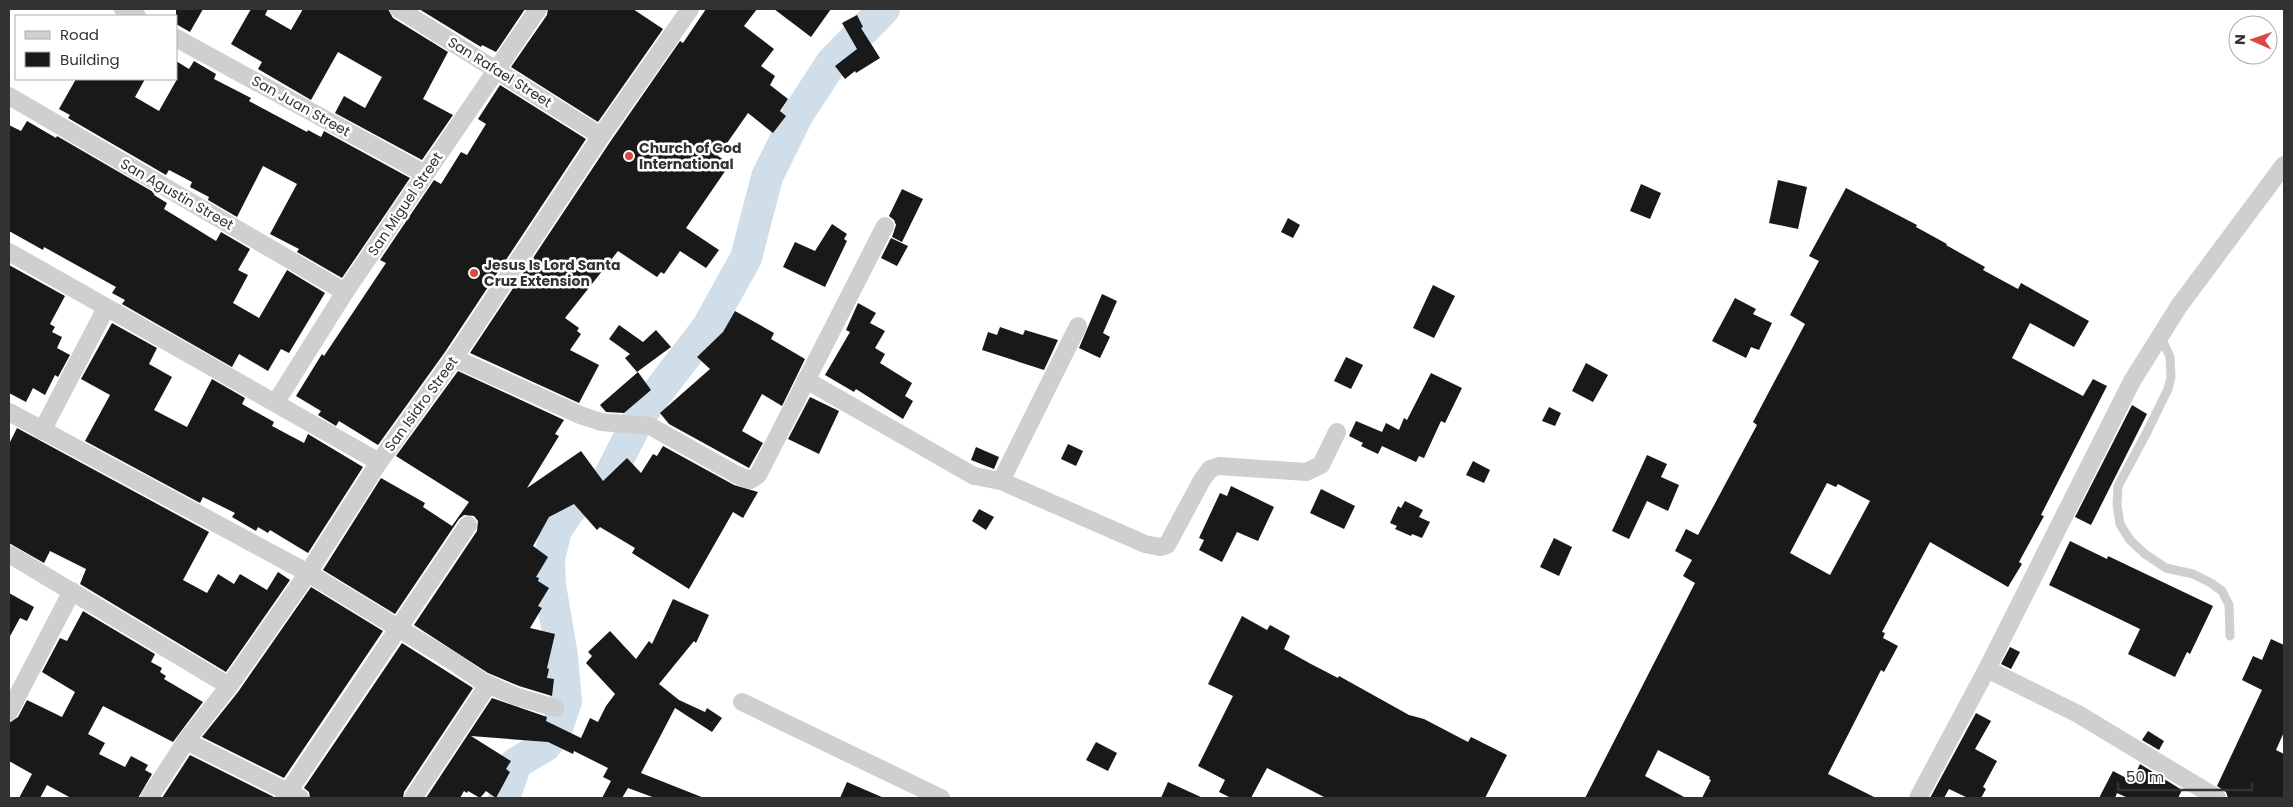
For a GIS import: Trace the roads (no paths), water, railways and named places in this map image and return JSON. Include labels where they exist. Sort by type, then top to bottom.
[{"type":"street","points":[[123,9],[135,15]]},
{"type":"street","name":"San Rafael Street","points":[[399,9],[601,136]]},
{"type":"street","name":"San Miguel Street","points":[[276,402],[345,292],[538,9]]},
{"type":"street","name":"San Isidro Street","points":[[150,798],[186,741],[229,686],[308,573],[379,462],[454,358],[601,136],[690,9]]},
{"type":"street","name":"San Juan Street","points":[[178,39],[425,174]]},
{"type":"street","name":"San Agustin Street","points":[[9,96],[345,292]]},
{"type":"street","points":[[1918,798],[1987,669],[2132,381],[2179,306],[2284,165]]},
{"type":"street","points":[[454,358],[580,415],[601,422],[650,426],[739,476],[750,480],[758,475],[885,226]]},
{"type":"street","points":[[9,252],[379,462]]},
{"type":"street","points":[[42,431],[106,308]]},
{"type":"street","points":[[1001,481],[1078,326]]},
{"type":"street","points":[[806,380],[974,476],[1001,481],[1100,526],[1145,544],[1160,547],[1168,545],[1202,480],[1210,469],[1228,466],[1306,472],[1321,465],[1337,432]]},
{"type":"street","points":[[9,412],[308,573],[488,685],[515,696],[555,708]]},
{"type":"street","points":[[186,741],[290,796],[468,524]]},
{"type":"street","points":[[9,554],[229,686]]},
{"type":"street","points":[[9,712],[72,591]]},
{"type":"street","points":[[1987,669],[2078,714],[2217,798]]},
{"type":"street","points":[[413,798],[488,685]]},
{"type":"street","points":[[742,702],[941,798]]},
{"type":"lane","points":[[2160,335],[2170,357],[2172,377],[2150,426],[2118,486],[2117,505],[2120,524],[2130,540],[2145,554],[2166,568],[2193,574],[2211,582],[2222,591],[2228,605],[2230,636]]},
{"type":"waterway","points":[[504,798],[516,763],[545,746],[555,734],[566,701],[562,656],[550,585],[549,559],[556,530],[570,509],[606,483],[641,414],[707,328],[746,258],[767,177],[798,114],[832,62],[884,9]]},
{"type":"place","name":"Church of God International","points":[[629,156]]},
{"type":"place","name":"Jesus Is Lord Santa Cruz Extension","points":[[474,273]]}]
